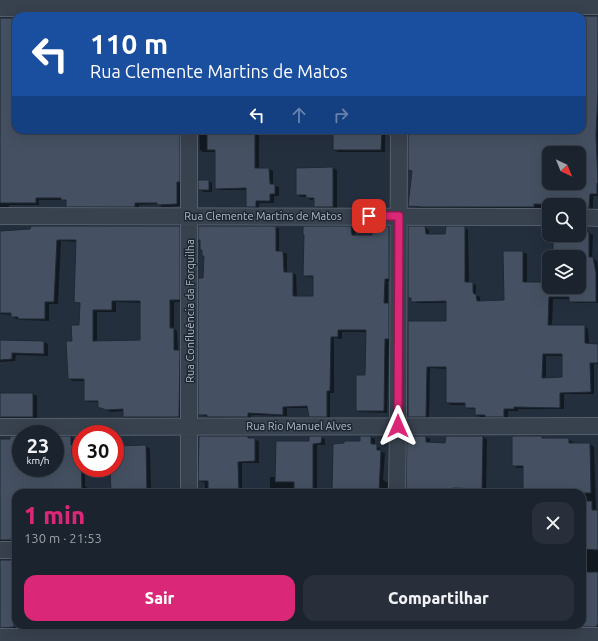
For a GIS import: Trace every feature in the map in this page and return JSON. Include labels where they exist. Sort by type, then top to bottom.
[{"type":"street","points":[[0,8],[398,8],[598,6]]},
{"type":"street","name":"Rua Confluência da Forquilha","points":[[189,134],[189,489]]},
{"type":"street","points":[[396,489],[398,426],[399,134]]},
{"type":"street","name":"Rua Clemente Martins de Matos","points":[[0,216],[542,217]]},
{"type":"street","points":[[586,217],[598,218]]},
{"type":"street","name":"Rua Rio Manuel Alves","points":[[0,426],[598,426]]},
{"type":"street","points":[[0,550],[12,550]]},
{"type":"street","points":[[0,637],[74,630],[189,634],[598,636]]},
{"type":"building","points":[[586,16],[598,16],[598,91],[596,135],[598,183],[597,194],[590,194],[589,208],[586,208],[586,198],[542,198],[542,204],[534,204],[534,207],[408,206],[412,171],[408,170],[408,134],[586,134]]},
{"type":"building","points":[[0,18],[12,18],[12,134],[180,134],[180,182],[177,182],[177,204],[157,205],[157,203],[135,203],[135,207],[66,207],[66,200],[61,200],[61,198],[36,198],[36,203],[0,203]]},
{"type":"building","points":[[207,134],[255,134],[255,168],[269,168],[270,184],[275,184],[275,194],[270,194],[270,201],[256,201],[256,207],[246,207],[246,188],[215,189],[215,150],[207,150]]},
{"type":"building","points":[[333,134],[382,134],[381,150],[333,150]]},
{"type":"building","points":[[333,167],[333,207],[314,207],[314,198],[306,198],[306,195],[296,195],[296,168]]},
{"type":"building","points":[[198,180],[209,180],[209,190],[198,190]]},
{"type":"building","points":[[31,226],[180,226],[180,300],[170,300],[170,328],[174,328],[174,350],[180,350],[179,417],[123,417],[123,409],[106,410],[98,408],[98,401],[84,401],[84,379],[68,379],[66,341],[72,341],[71,325],[79,325],[80,303],[74,302],[76,240],[57,240],[54,302],[45,302],[45,319],[18,319],[18,317],[11,317],[11,313],[0,313],[0,231],[30,229]],"holes":[[[112,301],[140,301],[140,340],[93,341],[93,310],[112,310]]]},
{"type":"building","points":[[198,226],[276,226],[276,251],[283,251],[284,272],[293,272],[293,296],[313,296],[313,276],[303,276],[303,226],[351,226],[352,235],[372,235],[372,226],[389,226],[389,279],[385,279],[384,303],[389,303],[389,339],[385,339],[384,411],[356,411],[356,375],[365,375],[366,330],[338,330],[338,337],[331,337],[330,391],[327,391],[327,417],[309,417],[307,406],[283,407],[283,415],[248,413],[248,417],[207,417],[207,415],[198,415],[198,278],[203,278],[204,256],[202,256],[202,250],[200,250],[200,240],[198,240]]},
{"type":"building","points":[[408,226],[425,226],[426,234],[445,234],[446,226],[465,226],[465,282],[473,282],[473,292],[476,294],[477,301],[504,300],[503,251],[523,251],[523,282],[542,282],[542,294],[586,294],[586,250],[553,250],[553,242],[586,242],[586,232],[589,232],[589,257],[593,257],[596,273],[596,302],[569,302],[569,297],[549,297],[548,325],[585,325],[585,343],[598,344],[598,363],[590,363],[591,392],[560,393],[560,408],[514,407],[514,409],[504,409],[504,417],[485,417],[485,415],[475,415],[475,408],[465,408],[465,403],[446,403],[446,367],[427,367],[426,417],[408,417],[408,321],[446,321],[446,301],[411,302],[411,298],[408,298]],"holes":[[[543,354],[562,354],[562,377],[542,378]]]},
{"type":"building","points":[[0,340],[44,341],[44,354],[12,353],[12,359],[0,360]]},
{"type":"building","points":[[0,393],[33,393],[33,417],[0,417]]},
{"type":"building","points":[[10,436],[12,436],[12,477],[64,477],[64,436],[71,436],[72,477],[82,477],[82,489],[12,489],[12,540],[0,540],[0,439],[10,439]]},
{"type":"building","points":[[199,436],[248,436],[248,438],[255,438],[255,461],[238,462],[239,489],[208,489],[208,481],[198,481]]},
{"type":"building","points":[[309,436],[322,436],[321,443],[313,444],[313,489],[294,489],[294,482],[275,482],[276,441],[309,441]]},
{"type":"building","points":[[360,436],[371,436],[371,444],[377,444],[377,450],[381,450],[379,489],[332,489],[333,444],[344,443],[344,441],[360,441]]},
{"type":"building","points":[[407,436],[426,436],[426,442],[445,443],[446,436],[483,436],[482,489],[406,489]]},
{"type":"building","points":[[512,436],[567,438],[569,439],[569,443],[590,443],[591,493],[586,493],[586,489],[523,489],[523,466],[512,466]]},
{"type":"building","points":[[146,445],[147,489],[111,489],[110,477],[124,477],[124,446]]},
{"type":"building","points":[[586,501],[592,501],[592,510],[598,510],[598,550],[586,549]]},
{"type":"building","points":[[0,560],[12,560],[12,627],[0,628]]},
{"type":"building","points":[[586,572],[598,572],[598,624],[596,627],[586,627]]},
{"type":"route","points":[[369,216],[399,216],[398,426]]}]
